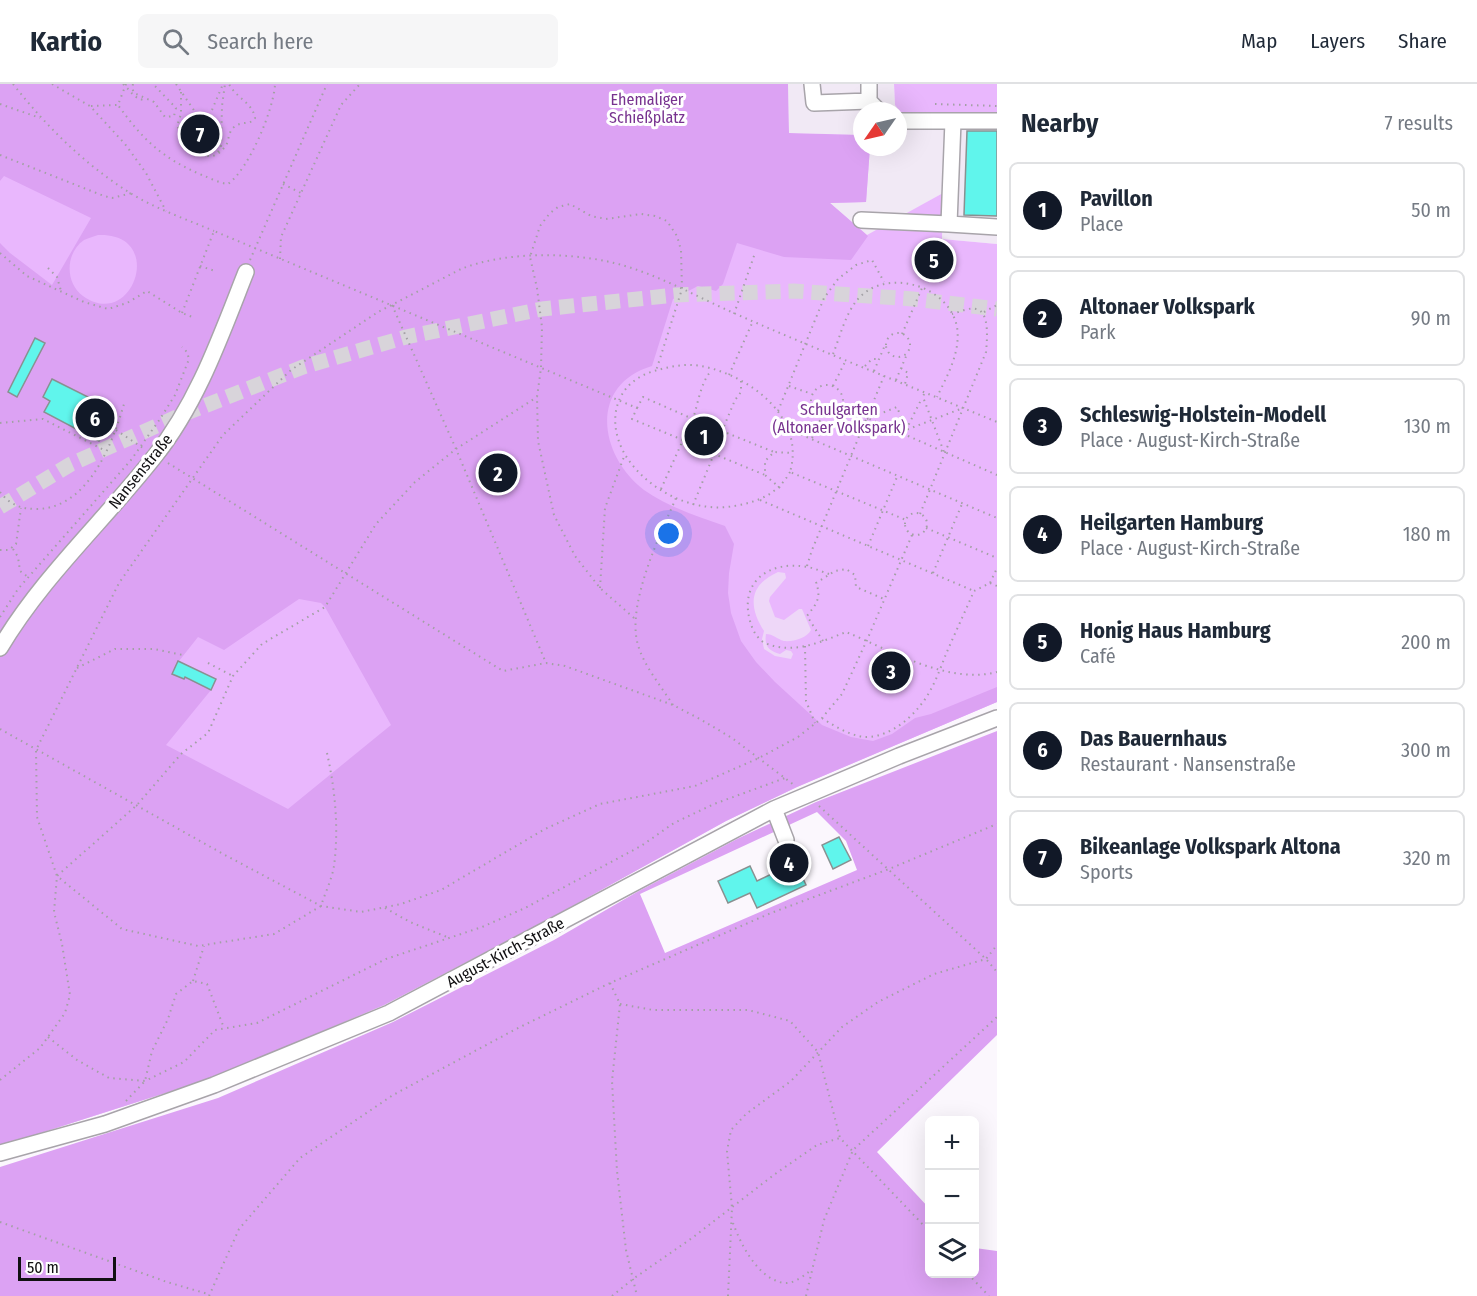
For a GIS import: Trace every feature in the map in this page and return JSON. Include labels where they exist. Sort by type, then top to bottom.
[{"type":"street","points":[[812,84],[814,103],[853,105]]},
{"type":"street","points":[[869,84],[873,102]]},
{"type":"street","points":[[907,121],[997,121]]},
{"type":"street","points":[[949,224],[953,121]]},
{"type":"street","points":[[861,220],[997,227]]},
{"type":"street","name":"Nansenstraße","points":[[0,648],[33,597],[156,455],[174,429],[203,376],[246,272]]},
{"type":"street","name":"August-Kirch-Straße","points":[[0,1153],[105,1124],[214,1085],[389,1014],[774,809],[899,756],[997,718]]},
{"type":"street","points":[[774,809],[786,840]]},
{"type":"path","points":[[13,84],[40,118],[89,165],[132,193],[166,211],[637,408]]},
{"type":"path","points":[[52,84],[90,106],[146,173],[166,211]]},
{"type":"path","points":[[118,105],[125,84]]},
{"type":"path","points":[[125,84],[133,96],[144,100],[147,98]]},
{"type":"path","points":[[133,84],[134,93],[157,105],[165,117],[176,114],[176,108],[153,84]]},
{"type":"path","points":[[176,84],[200,119],[204,120],[209,117],[226,84]]},
{"type":"path","points":[[181,92],[178,129],[192,151],[207,156],[217,154],[225,147],[232,129],[237,125],[253,121],[255,118],[253,111],[241,96],[226,84]]},
{"type":"path","points":[[217,154],[221,147],[222,106],[226,84]]},
{"type":"path","points":[[118,105],[134,127],[162,155],[221,184],[228,184],[234,180],[258,137],[275,96],[275,84]]},
{"type":"path","points":[[255,248],[327,84]]},
{"type":"path","points":[[280,259],[281,237],[341,105],[360,84]]},
{"type":"path","points":[[0,104],[40,118]]},
{"type":"path","points":[[935,104],[997,106]]},
{"type":"path","points":[[90,106],[118,105]]},
{"type":"path","points":[[0,155],[104,196],[112,198],[132,193]]},
{"type":"path","points":[[283,184],[301,193]]},
{"type":"path","points":[[634,618],[600,588],[575,556],[554,515],[538,441],[537,398],[541,368],[542,327],[530,257],[540,226],[558,207],[570,204],[591,216],[606,219],[641,214],[655,216],[667,221],[678,236],[681,250],[682,289],[656,371]]},
{"type":"path","points":[[182,313],[214,231]]},
{"type":"path","points":[[0,253],[27,276],[84,302],[108,309],[127,303],[147,291],[182,313],[195,318]]},
{"type":"path","points":[[734,314],[755,253]]},
{"type":"path","points":[[0,1080],[40,1048],[65,1013],[70,995],[54,912],[57,876],[37,817],[36,750],[119,583],[224,435],[291,370],[378,312],[461,268],[475,263],[495,259],[530,257],[572,257],[610,262],[682,289],[734,314],[997,422]]},
{"type":"path","points":[[778,411],[825,298],[838,279],[856,265],[872,260],[885,282]]},
{"type":"path","points":[[200,266],[215,271]]},
{"type":"path","points":[[48,268],[57,277],[61,291]]},
{"type":"path","points":[[833,354],[855,303],[868,291],[885,282],[902,282],[922,288],[938,295],[947,304],[957,327],[958,343],[954,358],[937,397]]},
{"type":"path","points":[[902,334],[922,288]]},
{"type":"path","points":[[392,305],[456,449],[546,663]]},
{"type":"path","points":[[983,313],[997,305]]},
{"type":"path","points":[[920,514],[986,352],[987,330],[983,313],[973,308],[952,314]]},
{"type":"path","points":[[729,375],[753,321]]},
{"type":"path","points":[[874,371],[886,342],[893,334],[902,334]]},
{"type":"path","points":[[896,380],[908,351],[909,343],[902,334]]},
{"type":"path","points":[[886,342],[886,350],[892,356],[900,357],[908,351]]},
{"type":"path","points":[[0,617],[28,577],[141,446],[175,395],[185,372],[189,359],[182,347]]},
{"type":"path","points":[[864,367],[872,358],[879,359]]},
{"type":"path","points":[[833,386],[846,360]]},
{"type":"path","points":[[685,366],[700,366],[712,370],[729,375],[754,388],[778,411],[789,430],[793,453],[790,472],[780,488],[760,500],[727,508],[693,505],[661,489],[639,472],[625,454],[616,431],[615,414],[618,400],[625,388],[635,380],[656,371],[685,366]]},
{"type":"path","points":[[901,368],[908,373],[905,384]]},
{"type":"path","points":[[661,489],[683,440],[685,428],[693,419],[705,379],[712,370]]},
{"type":"path","points":[[807,567],[884,376]]},
{"type":"path","points":[[693,505],[714,453],[721,444],[722,431],[741,392],[741,381]]},
{"type":"path","points":[[789,386],[812,394]]},
{"type":"path","points":[[822,386],[833,386],[841,393],[842,407],[837,414],[822,416],[813,408],[812,394],[822,386]]},
{"type":"path","points":[[903,435],[925,393]]},
{"type":"path","points":[[780,488],[765,475],[714,453],[696,455],[690,452],[683,440],[632,420],[643,397],[693,419],[710,418],[722,431],[774,452],[793,453]]},
{"type":"path","points":[[923,397],[944,452]]},
{"type":"path","points":[[57,876],[137,805],[181,754],[208,733],[233,676],[262,644],[325,607],[376,524],[415,482],[456,449],[537,398]]},
{"type":"path","points":[[0,492],[12,504],[21,508],[48,508],[68,500],[85,484],[106,451],[116,430],[124,404]]},
{"type":"path","points":[[842,407],[997,475]]},
{"type":"path","points":[[866,419],[897,407],[906,430]]},
{"type":"path","points":[[906,430],[963,408]]},
{"type":"path","points":[[812,438],[822,416]]},
{"type":"path","points":[[696,455],[710,418]]},
{"type":"path","points":[[0,423],[43,419],[106,451]]},
{"type":"path","points":[[685,428],[721,444]]},
{"type":"path","points":[[116,430],[150,452]]},
{"type":"path","points":[[789,430],[997,518]]},
{"type":"path","points":[[765,475],[765,461],[774,452]]},
{"type":"path","points":[[600,588],[605,508],[625,454]]},
{"type":"path","points":[[164,460],[345,575],[503,671],[546,663],[565,666],[673,705],[732,738],[806,794],[986,959],[997,972]]},
{"type":"path","points":[[790,472],[906,520]]},
{"type":"path","points":[[868,546],[897,476]]},
{"type":"path","points":[[673,705],[638,647],[634,618],[651,555],[676,498]]},
{"type":"path","points":[[760,500],[974,591]]},
{"type":"path","points":[[933,573],[962,504]]},
{"type":"path","points":[[0,550],[13,548],[16,544],[21,508]]},
{"type":"path","points":[[911,514],[920,514],[926,520],[926,528],[920,534],[912,534],[906,529],[906,520],[911,514]]},
{"type":"path","points":[[926,528],[997,558]]},
{"type":"path","points":[[0,729],[321,906],[361,912],[385,908],[441,890],[545,829],[600,804],[695,786],[779,748],[816,724],[842,694],[912,534]]},
{"type":"path","points":[[13,548],[20,562],[20,571],[28,577]]},
{"type":"path","points":[[829,574],[807,567],[777,568],[760,576],[753,583],[748,594],[748,611],[755,633],[764,642],[792,648],[824,641],[846,632],[939,670],[972,675],[997,672]]},
{"type":"path","points":[[822,718],[838,728],[862,737],[876,736],[908,719],[920,706],[939,670],[974,591],[990,583],[997,568]]},
{"type":"path","points":[[824,641],[807,616],[819,602],[816,583],[839,569],[849,570],[855,575],[856,587],[884,599]]},
{"type":"path","points":[[990,583],[997,586]]},
{"type":"path","points":[[805,646],[806,701],[816,724]]},
{"type":"path","points":[[77,668],[115,649],[154,649],[183,655]]},
{"type":"path","points":[[875,658],[888,654],[891,650]]},
{"type":"path","points":[[208,663],[233,676]]},
{"type":"path","points":[[57,876],[122,929],[198,946],[274,934],[321,906],[334,868],[337,828],[327,753]]},
{"type":"path","points":[[121,1107],[145,1081],[184,1062],[215,1030],[257,1023],[386,959],[482,927],[525,908],[714,804],[785,778]]},
{"type":"path","points":[[0,1222],[210,1296],[239,1229],[300,1158],[393,1095],[516,1029],[610,983],[771,913],[889,869],[997,824]]},
{"type":"path","points":[[385,908],[410,922],[447,937]]},
{"type":"path","points":[[145,1081],[152,1051],[168,1019],[176,994],[193,981],[204,945]]},
{"type":"path","points":[[728,1296],[732,1208],[727,1151],[731,1130],[746,1114],[791,1081],[842,1027],[878,1002],[934,974],[986,959],[997,945]]},
{"type":"path","points":[[193,981],[207,984],[224,1028]]},
{"type":"path","points":[[610,983],[620,1004],[613,1090],[617,1171],[626,1250],[637,1296]]},
{"type":"path","points":[[620,1004],[653,1010],[748,1010],[790,1021],[818,1052],[840,1138],[925,1227]]},
{"type":"path","points":[[806,1296],[824,1220],[853,1150],[997,1017]]},
{"type":"path","points":[[48,1037],[77,1060],[109,1078],[145,1081]]},
{"type":"path","points":[[612,1296],[775,1174],[817,1145],[840,1138]]},
{"type":"path","points":[[732,1220],[753,1262],[774,1279],[786,1283],[796,1281],[812,1270]]},
{"type":"path","points":[[972,1278],[989,1296]]},
{"type":"shaded area","points":[[788,84],[894,84],[895,102],[853,102],[853,135],[789,133]]},
{"type":"shaded area","points":[[907,106],[997,114],[997,244],[942,239],[943,193],[868,236],[829,202],[865,202],[869,156],[907,156]]},
{"type":"shaded area","points":[[778,572],[785,573],[786,578],[770,597],[769,601],[775,617],[784,620],[802,609],[811,630],[803,637],[791,641],[784,641],[766,634],[766,642],[770,650],[780,654],[786,650],[791,651],[793,654],[791,659],[775,656],[764,649],[762,639],[764,631],[755,613],[754,597],[757,590],[768,577]]},
{"type":"green space","name":"Schulgarten (Altonaer Volkspark)","points":[[0,84],[503,131],[853,135],[853,156],[869,156],[866,202],[830,203],[867,235],[943,193],[942,239],[997,244],[997,702],[797,787],[726,821],[545,921],[384,1005],[212,1078],[0,1146]]},
{"type":"green space","name":"Ehemaliger Schießplatz","points":[[0,84],[788,84],[789,133],[853,135],[853,156],[869,156],[866,202],[830,203],[868,236],[851,260],[784,257],[737,243],[723,284],[716,291],[698,286],[673,299],[652,366],[631,375],[617,389],[609,405],[607,422],[610,441],[617,459],[629,476],[644,490],[693,515],[725,526],[734,544],[728,593],[731,613],[741,641],[756,662],[775,682],[822,725],[851,737],[873,741],[892,734],[915,718],[931,714],[997,687],[997,702],[797,787],[726,821],[545,921],[384,1005],[212,1078],[0,1146],[0,243],[52,285],[91,218],[4,176],[0,181]],"holes":[[[98,235],[119,238],[132,248],[137,262],[135,278],[128,292],[116,301],[101,304],[83,296],[73,284],[70,276],[73,252],[84,240]],[[299,599],[321,603],[391,725],[288,809],[166,745],[211,690],[216,679],[179,661],[198,637],[224,650]]]},
{"type":"green space","points":[[894,84],[997,84],[997,114],[907,113],[907,102],[895,102]]},
{"type":"green space","points":[[997,731],[997,1035],[877,1152],[925,1204],[925,1278],[979,1278],[979,1249],[997,1251],[997,1296],[0,1296],[0,1167],[218,1098],[393,1022],[554,940],[637,892],[737,839],[816,802]],"holes":[[[817,812],[846,841],[857,870],[665,953],[640,894]]]},
{"type":"building","points":[[967,131],[997,131],[997,216],[964,215]]},
{"type":"building","points":[[924,250],[947,259],[943,270],[920,261]]},
{"type":"building","points":[[35,338],[45,343],[17,397],[8,392]]},
{"type":"building","points":[[52,379],[114,410],[99,441],[44,412],[50,401],[43,397]]},
{"type":"building","points":[[178,661],[216,679],[211,690],[185,677],[184,679],[172,674]]},
{"type":"building","points":[[839,837],[851,860],[833,869],[822,845]]},
{"type":"building","points":[[798,846],[802,855],[794,859],[806,885],[757,908],[750,893],[728,903],[718,881],[750,866],[757,881],[784,868],[778,855]]},
{"type":"tunnel","points":[[0,507],[71,464],[179,416],[303,367],[406,337],[542,309],[676,295],[794,291],[913,299],[997,309]]},
{"type":"place","name":"Bikeanlage Volkspark Altona","points":[[200,134]]},
{"type":"place","name":"Honig Haus Hamburg","points":[[934,260]]},
{"type":"place","name":"Das Bauernhaus","points":[[95,418]]},
{"type":"place","name":"Pavillon","points":[[704,436]]},
{"type":"place","name":"Altonaer Volkspark","points":[[498,473]]},
{"type":"place","name":"Schleswig-Holstein-Modell","points":[[891,671]]},
{"type":"place","name":"Heilgarten Hamburg","points":[[789,863]]}]
